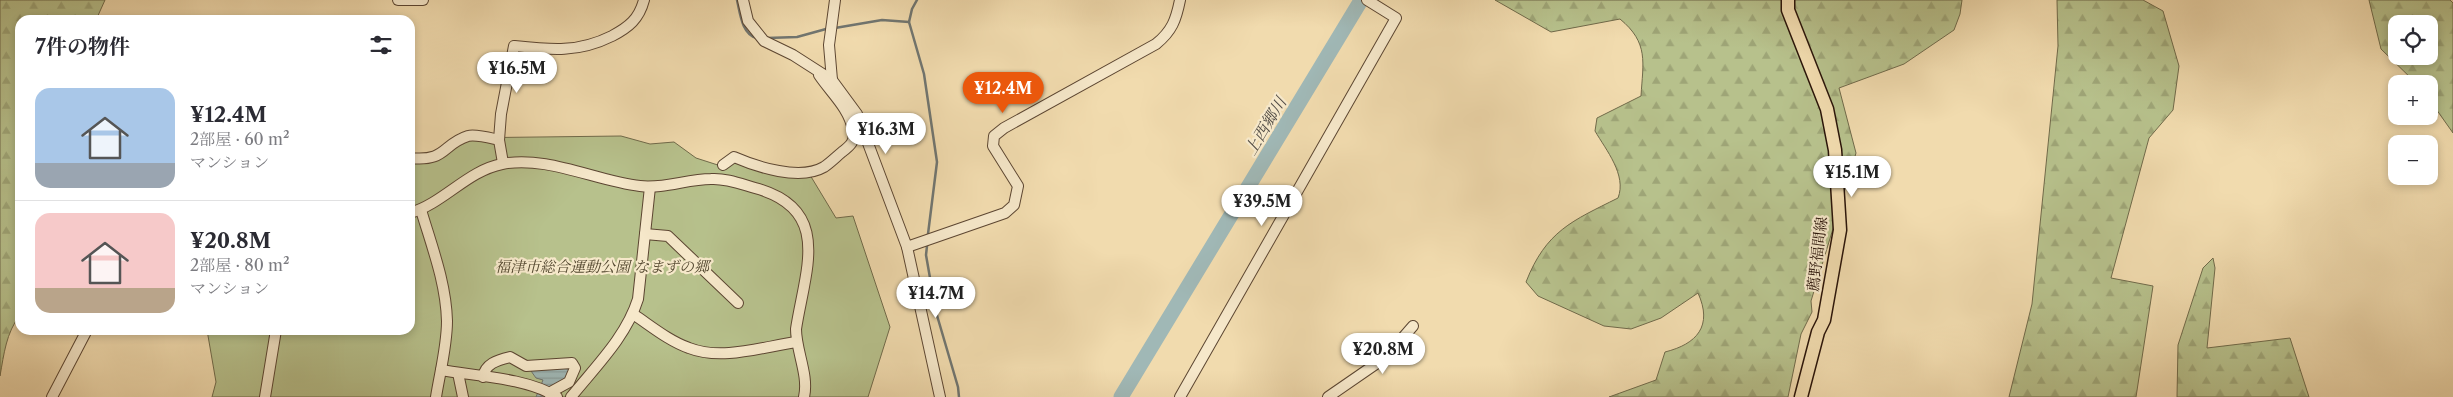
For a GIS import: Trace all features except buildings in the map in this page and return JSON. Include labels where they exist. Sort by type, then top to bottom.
[{"type":"main road","name":"薦野福間線","points":[[1788,0],[1788,10],[1827,109],[1832,128],[1838,174],[1840,230],[1824,320],[1818,332],[1802,397]]},
{"type":"street","points":[[398,0],[423,0]]},
{"type":"street","points":[[504,163],[499,140],[500,114],[514,46],[553,50],[586,47],[631,25],[642,8],[644,0]]},
{"type":"street","points":[[743,0],[748,21],[760,38],[793,55],[832,80],[850,103],[863,127],[907,247],[940,397]]},
{"type":"street","points":[[832,80],[829,45],[835,0]]},
{"type":"street","points":[[907,247],[1005,213],[1014,206],[1018,186],[993,146],[994,136],[1004,128],[1156,44],[1170,31],[1176,22],[1180,0]]},
{"type":"street","points":[[1180,397],[1396,18],[1367,0]]},
{"type":"street","points":[[723,165],[734,157],[767,170],[788,172],[816,170],[824,167],[851,146],[854,138],[850,120],[843,106],[816,70]]},
{"type":"street","points":[[415,159],[423,160],[437,156],[470,135],[499,140]]},
{"type":"street","points":[[415,212],[440,200],[474,175],[504,163],[532,163],[650,187],[696,180],[724,179],[769,192],[790,203],[805,225],[809,245],[796,329],[796,342],[804,375],[804,397]]},
{"type":"street","points":[[571,397],[626,328],[633,314],[638,299],[650,187]]},
{"type":"street","points":[[421,210],[441,274],[445,297],[447,323],[436,397]]},
{"type":"street","points":[[645,234],[668,236],[738,303]]},
{"type":"street","points":[[633,314],[677,343],[701,351],[730,353],[796,342]]},
{"type":"street","points":[[1328,397],[1386,357],[1413,326]]},
{"type":"street","points":[[52,397],[84,335]]},
{"type":"street","points":[[265,397],[275,335]]},
{"type":"street","points":[[441,370],[521,384],[553,395],[569,382],[574,368],[572,363],[526,366],[514,358],[506,358],[486,367],[482,377]]},
{"type":"street","points":[[521,384],[526,366]]},
{"type":"street","points":[[458,373],[463,397]]},
{"type":"green space","points":[[0,0],[105,0],[98,15],[15,15],[15,322],[4,352],[0,376]]},
{"type":"green space","points":[[1495,0],[1962,0],[1960,14],[1954,30],[1904,64],[1839,88],[1856,153],[1811,301],[1812,312],[1801,334],[1788,397],[1609,397],[1656,380],[1665,352],[1686,344],[1699,332],[1703,324],[1704,315],[1698,293],[1661,318],[1631,329],[1604,326],[1538,296],[1526,282],[1542,251],[1552,239],[1574,221],[1618,198],[1620,180],[1618,172],[1595,131],[1597,118],[1641,96],[1643,63],[1640,45],[1636,36],[1620,19],[1551,32]]},
{"type":"green space","points":[[2057,0],[2143,0],[2163,11],[2179,66],[2173,110],[2149,138],[2111,278],[2153,286],[2136,397],[2009,397],[2032,304],[2058,46]]},
{"type":"green space","points":[[2369,0],[2450,0],[2453,3],[2453,133],[2438,112],[2438,75],[2408,75],[2397,65],[2438,65],[2438,15],[2388,15],[2388,56],[2381,49]]},
{"type":"green space","name":"福津市総合運動公園 なまずの郷","points":[[621,136],[650,144],[674,142],[696,158],[724,167],[733,161],[810,175],[836,218],[853,216],[890,327],[868,397],[212,397],[216,382],[208,335],[415,335],[415,156],[432,156],[457,138]]},
{"type":"green space","points":[[2213,258],[2215,268],[2207,348],[2290,338],[2309,397],[2177,397],[2178,345],[2203,268]]},
{"type":"water","points":[[571,367],[566,378],[558,388],[548,394],[536,397],[543,380],[536,378],[531,371],[535,368]]},
{"type":"waterway","points":[[737,0],[745,28],[748,33],[757,38]]},
{"type":"waterway","points":[[917,0],[912,9],[909,22],[924,74],[937,162],[928,234]]},
{"type":"waterway","name":"上西郷川","points":[[1121,397],[1360,2]]},
{"type":"waterway","points":[[835,28],[882,20],[909,22]]},
{"type":"waterway","points":[[767,38],[797,37],[826,29]]},
{"type":"waterway","points":[[927,246],[926,255],[936,312],[958,387],[959,397]]}]
